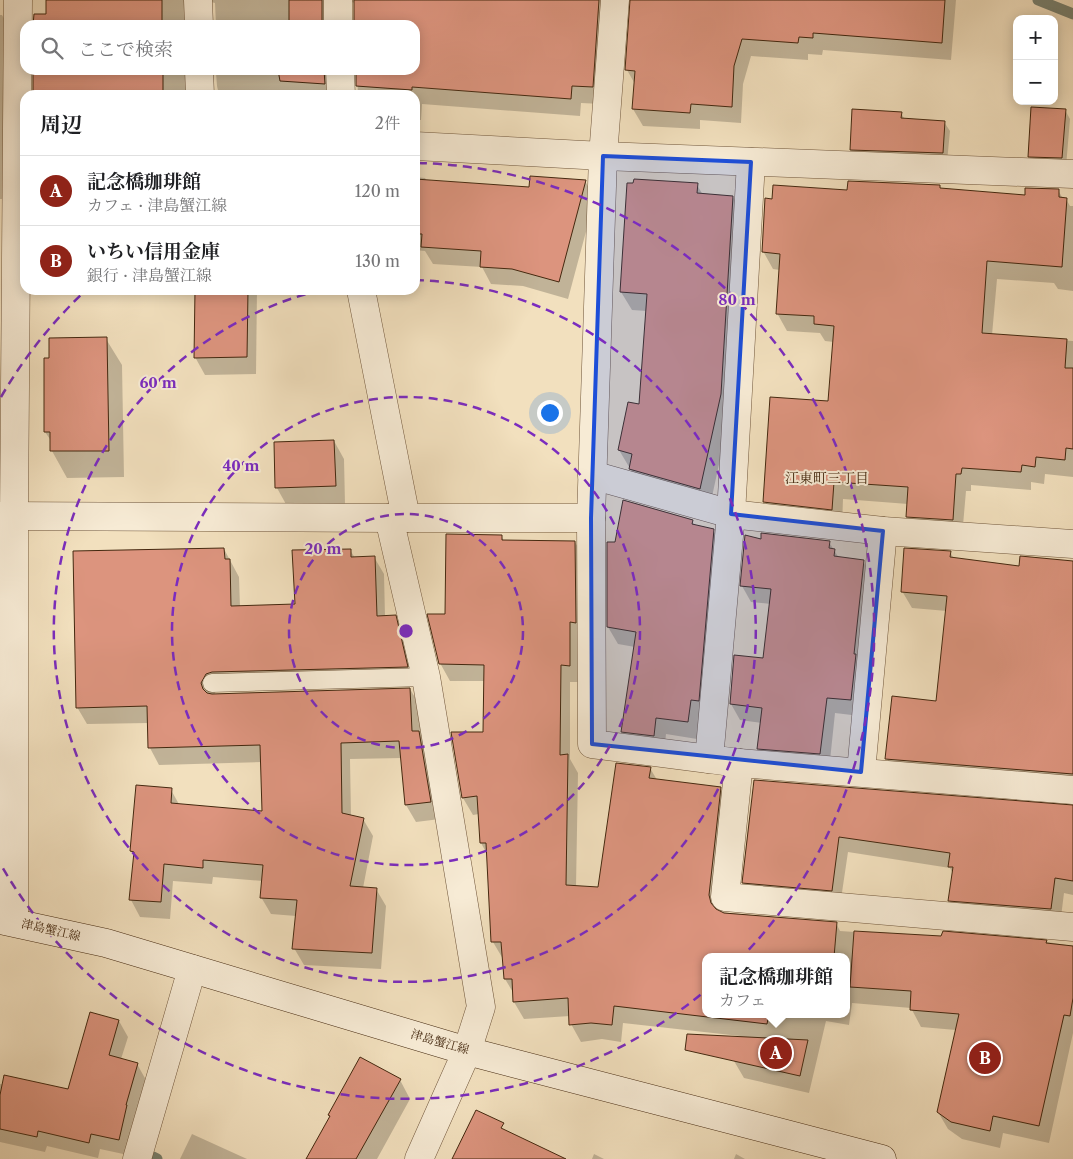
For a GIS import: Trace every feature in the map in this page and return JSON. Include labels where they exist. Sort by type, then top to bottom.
[{"type":"street","points":[[7,921],[8,117],[18,0]]},
{"type":"street","points":[[198,0],[199,20]]},
{"type":"street","points":[[338,0],[338,20]]},
{"type":"street","points":[[615,0],[603,156],[592,475],[592,744],[739,763],[1073,790]]},
{"type":"street","points":[[199,75],[200,90]]},
{"type":"street","points":[[340,75],[341,90]]},
{"type":"street","points":[[420,146],[603,156],[1073,174]]},
{"type":"street","points":[[709,759],[731,514],[752,162]]},
{"type":"street","points":[[362,295],[397,518],[426,677],[481,1007],[467,1051],[419,1159]]},
{"type":"street","points":[[592,475],[731,514],[883,531],[1073,544]]},
{"type":"street","points":[[7,516],[591,518]]},
{"type":"street","points":[[862,772],[883,531]]},
{"type":"street","points":[[739,763],[725,897],[1073,927]]},
{"type":"street","name":"津島蟹江線","points":[[7,921],[106,943],[467,1051],[882,1159]]},
{"type":"street","points":[[137,1159],[192,969]]},
{"type":"lane","points":[[212,683],[426,677]]},
{"type":"highlighted area","points":[[603,156],[751,162],[731,514],[883,531],[861,772],[592,744],[591,518]]},
{"type":"building","points":[[46,0],[162,0],[162,20],[33,20],[34,14],[46,14]]},
{"type":"building","points":[[289,0],[322,0],[322,20],[289,20]]},
{"type":"building","points":[[354,0],[599,0],[593,87],[572,86],[571,99],[412,87],[412,90],[356,86],[356,75],[420,75],[420,20],[354,20]]},
{"type":"building","points":[[630,0],[945,0],[942,43],[813,33],[813,38],[799,37],[798,43],[742,39],[734,66],[732,107],[691,104],[690,113],[632,109],[635,71],[625,70]]},
{"type":"building","points":[[33,75],[163,75],[163,90],[33,90]]},
{"type":"building","points":[[279,75],[324,75],[325,84],[280,81]]},
{"type":"building","points":[[1031,107],[1066,109],[1062,158],[1028,157]]},
{"type":"building","points":[[852,109],[902,112],[901,118],[945,121],[943,153],[850,150]]},
{"type":"building","points":[[530,176],[586,180],[559,282],[512,269],[480,267],[481,251],[421,247],[420,179],[529,187]]},
{"type":"building","points":[[634,179],[698,183],[697,193],[733,196],[721,394],[700,489],[629,469],[632,454],[618,450],[628,402],[639,404],[647,294],[620,292],[627,183],[633,183]]},
{"type":"building","points":[[848,181],[940,185],[940,188],[1025,195],[1025,188],[1059,189],[1059,197],[1067,198],[1062,267],[987,261],[982,333],[1067,339],[1065,368],[1073,368],[1073,449],[1066,448],[1065,460],[1036,457],[1035,467],[1022,465],[1021,472],[962,468],[961,474],[956,474],[953,520],[906,517],[908,487],[834,482],[832,510],[763,502],[770,397],[828,401],[834,326],[814,324],[814,316],[776,314],[780,254],[762,252],[765,198],[772,199],[773,185],[847,190]]},
{"type":"building","points":[[195,295],[248,295],[247,357],[194,358]]},
{"type":"building","points":[[107,337],[109,451],[50,451],[50,432],[44,432],[44,358],[49,358],[49,338]]},
{"type":"building","points":[[334,440],[336,486],[275,488],[274,442]]},
{"type":"building","points":[[623,500],[693,520],[692,524],[714,529],[699,701],[691,700],[688,722],[656,718],[654,736],[621,732],[636,632],[607,627],[607,542],[615,542]]},
{"type":"building","points":[[761,533],[830,541],[829,548],[835,549],[834,556],[864,560],[851,700],[827,698],[820,754],[757,749],[762,708],[730,704],[734,655],[763,658],[771,589],[740,586],[745,535],[761,539]]},
{"type":"building","points":[[446,534],[502,535],[502,540],[575,541],[576,623],[570,622],[570,666],[561,665],[560,755],[568,754],[566,885],[598,887],[616,763],[651,767],[649,778],[721,787],[709,895],[711,903],[716,909],[724,913],[837,922],[834,953],[702,953],[702,1016],[614,1006],[612,1025],[591,1023],[569,1025],[568,998],[513,1002],[512,979],[504,979],[501,942],[491,942],[486,843],[480,843],[477,796],[462,798],[451,732],[483,732],[484,665],[439,664],[427,614],[445,614]]},
{"type":"building","points":[[224,548],[225,559],[230,559],[231,606],[295,604],[292,550],[351,549],[351,557],[375,556],[377,616],[396,615],[408,667],[212,672],[206,674],[201,683],[207,693],[212,694],[410,688],[412,731],[419,731],[431,802],[405,805],[399,741],[341,743],[342,813],[364,818],[350,886],[377,888],[372,953],[292,949],[297,900],[260,898],[263,865],[203,860],[203,868],[164,864],[161,902],[129,900],[134,852],[130,851],[136,785],[172,788],[171,803],[262,811],[260,745],[148,748],[147,706],[76,708],[73,551]]},
{"type":"building","points":[[904,548],[951,551],[950,557],[1019,566],[1020,556],[1073,561],[1073,774],[885,759],[892,696],[936,701],[947,596],[901,592]]},
{"type":"building","points":[[754,780],[1073,805],[1073,881],[1055,878],[1051,909],[948,901],[953,867],[948,867],[950,853],[839,837],[832,891],[742,883]]},
{"type":"building","points":[[854,931],[941,936],[943,931],[1047,940],[1046,943],[1073,946],[1073,998],[1070,1016],[1064,1015],[1039,1126],[993,1116],[990,1131],[951,1122],[937,1112],[959,1014],[910,1010],[911,991],[850,987]]},
{"type":"building","points":[[90,1012],[119,1020],[109,1055],[138,1063],[126,1105],[119,1140],[91,1134],[89,1143],[38,1131],[37,1137],[0,1129],[0,1095],[4,1075],[68,1089]]},
{"type":"building","points":[[716,1018],[768,1018],[767,1024]]},
{"type":"building","points":[[687,1034],[808,1040],[800,1076],[685,1050]]},
{"type":"building","points":[[360,1057],[401,1079],[356,1159],[306,1159],[330,1116],[328,1115]]},
{"type":"building","points":[[476,1110],[504,1123],[501,1128],[566,1159],[452,1159]]},
{"type":"waterway","points":[[1038,0],[1073,14]]},
{"type":"waterway","points":[[153,1157],[157,1159]]},
{"type":"place","name":"記念橋珈琲館","points":[[776,1053]]},
{"type":"place","name":"いちい信用金庫","points":[[985,1058]]},
{"type":"district","name":"江東町三丁目","points":[[827,478]]}]
